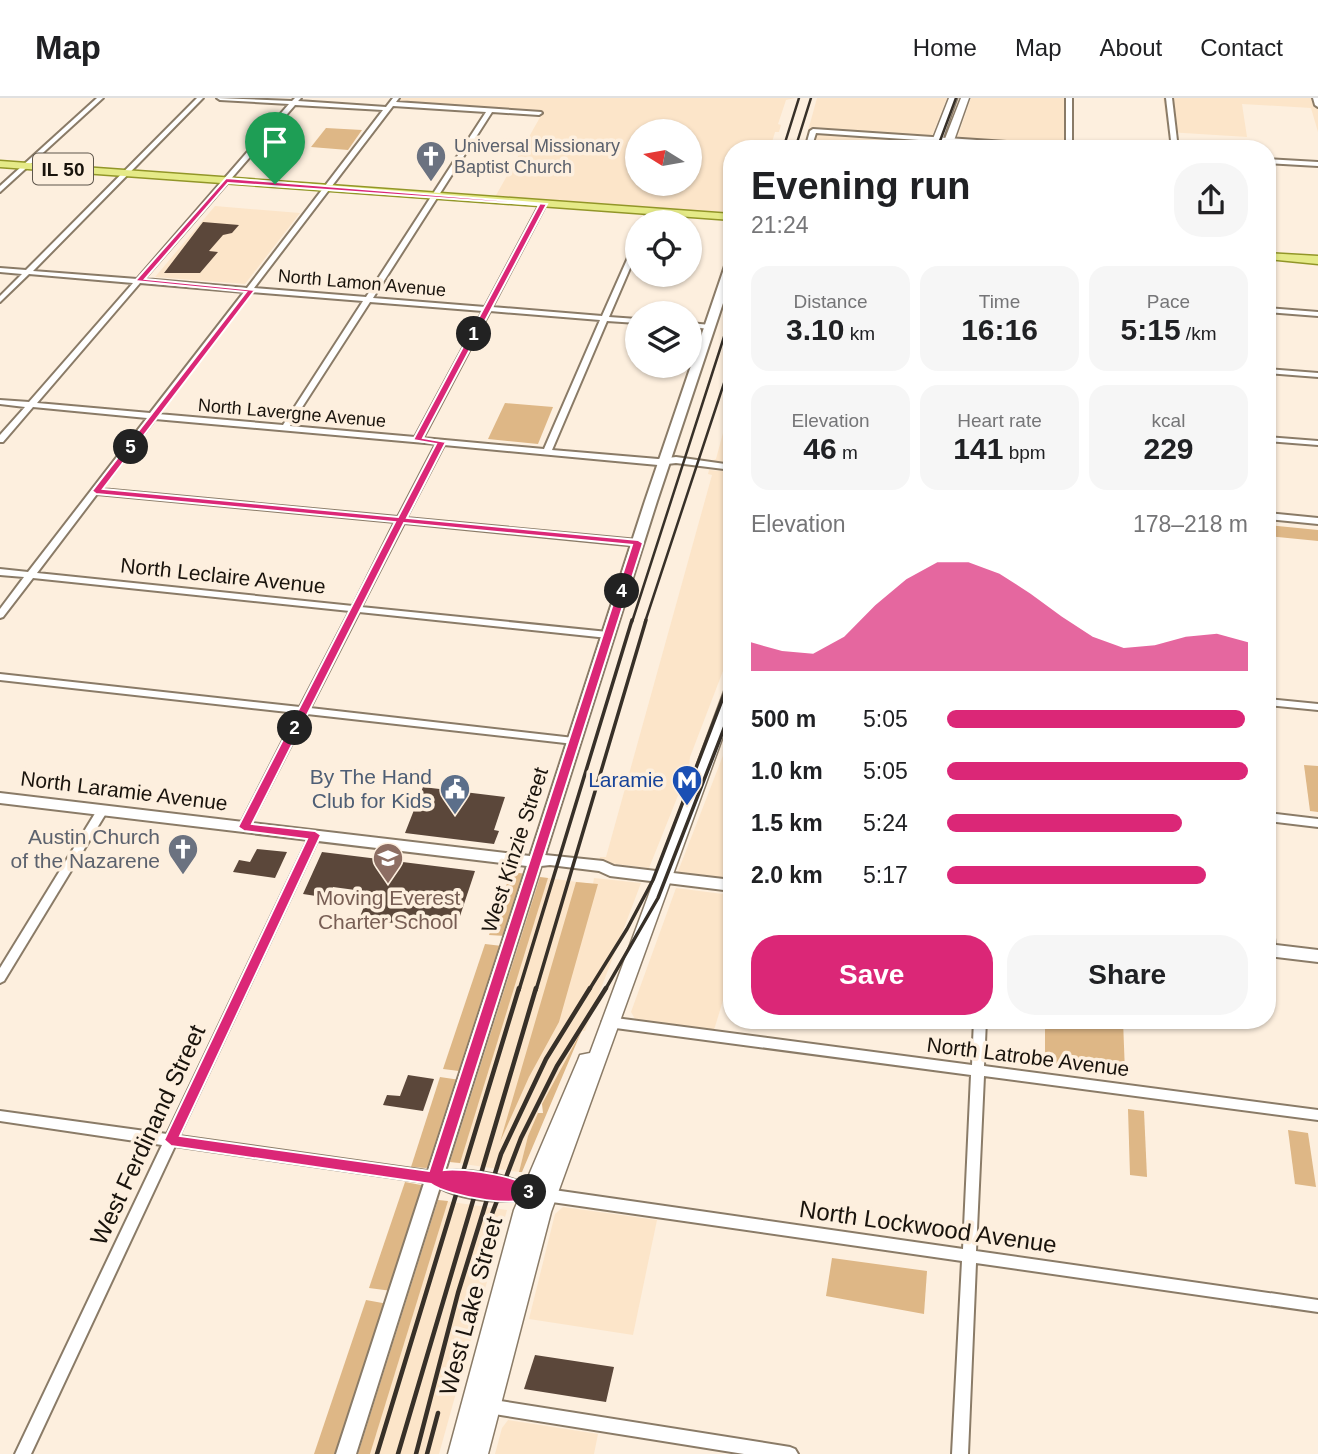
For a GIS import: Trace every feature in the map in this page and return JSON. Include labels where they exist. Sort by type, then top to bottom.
[{"type":"main road","points":[[943,140],[953,98]]},
{"type":"main road","points":[[943,140],[959,98]]},
{"type":"main road","points":[[944,140],[965,98]]},
{"type":"main road","name":"IL 50","points":[[0,164],[543,204],[625,214]]},
{"type":"main road","name":"IL 50","points":[[702,217],[723,217]]},
{"type":"main road","points":[[1276,257],[1318,260]]},
{"type":"main road","name":"West Lake Street","points":[[477,1454],[481,1405],[524,1210],[539,1194],[606,1039],[608,1022],[723,713]]},
{"type":"main road","name":"West Lake Street","points":[[459,1454],[481,1405]]},
{"type":"street","points":[[0,190],[100,98]]},
{"type":"street","points":[[0,300],[200,98]]},
{"type":"street","points":[[220,98],[539,113]]},
{"type":"street","points":[[1069,98],[1069,140]]},
{"type":"street","points":[[1169,98],[1174,140]]},
{"type":"street","points":[[1316,98],[1318,105]]},
{"type":"street","points":[[0,440],[296,100]]},
{"type":"street","points":[[0,615],[392,104]]},
{"type":"street","points":[[285,428],[490,110]]},
{"type":"street","points":[[810,140],[813,131],[902,140]]},
{"type":"street","points":[[1276,162],[1318,164]]},
{"type":"street","points":[[418,440],[543,204]]},
{"type":"street","name":"North Lamon Avenue","points":[[0,270],[625,320]]},
{"type":"street","points":[[547,452],[625,273]]},
{"type":"street","name":"West Kinzie Street","points":[[346,1454],[608,635],[723,288]]},
{"type":"street","points":[[1276,311],[1318,314]]},
{"type":"street","points":[[702,326],[710,327]]},
{"type":"street","points":[[1276,372],[1318,375]]},
{"type":"street","name":"North Lavergne Avenue","points":[[0,402],[664,462],[686,467],[723,467]]},
{"type":"street","points":[[1276,440],[1318,443]]},
{"type":"street","points":[[244,827],[441,442]]},
{"type":"street","points":[[96,491],[638,543]]},
{"type":"street","points":[[1276,517],[1318,521]]},
{"type":"street","name":"North Leclaire Avenue","points":[[0,572],[608,635]]},
{"type":"street","points":[[0,677],[574,741]]},
{"type":"street","points":[[1276,703],[1318,707]]},
{"type":"street","name":"North Laramie Avenue","points":[[0,798],[535,862],[547,869],[600,876],[610,871],[723,885]]},
{"type":"street","points":[[0,978],[103,810]]},
{"type":"street","points":[[1276,818],[1318,823]]},
{"type":"street","name":"West Ferdinand Street","points":[[23,1454],[315,835]]},
{"type":"street","points":[[1276,951],[1318,956]]},
{"type":"street","name":"North Latrobe Avenue","points":[[608,1022],[1318,1115]]},
{"type":"street","points":[[960,1454],[979,1029]]},
{"type":"street","name":"North Lockwood Avenue","points":[[0,1116],[434,1178],[445,1186],[514,1197],[539,1194],[1318,1306]]},
{"type":"street","points":[[481,1405],[790,1454]]},
{"type":"shaded area","points":[[400,98],[795,98],[786,100],[778,124],[781,125],[779,132],[775,132],[773,140],[723,140],[723,213],[495,197],[543,112],[396,103]]},
{"type":"shaded area","points":[[817,98],[947,98],[931,140],[805,140]]},
{"type":"shaded area","points":[[971,98],[1064,98],[1064,140],[957,138]]},
{"type":"shaded area","points":[[1163,98],[1318,98],[1318,132],[1311,108],[1242,104],[1247,137],[1168,132]]},
{"type":"shaded area","points":[[326,128],[362,130],[348,150],[311,147]]},
{"type":"shaded area","points":[[215,206],[300,213],[245,284],[155,277]]},
{"type":"shaded area","points":[[505,403],[553,407],[538,444],[488,439]]},
{"type":"shaded area","points":[[723,433],[723,463],[712,461],[716,459]]},
{"type":"shaded area","points":[[709,470],[723,471],[723,671],[690,757],[689,768],[649,868],[599,862],[600,857],[606,857],[712,475],[708,474]]},
{"type":"shaded area","points":[[1276,526],[1318,530],[1318,541],[1276,537]]},
{"type":"shaded area","points":[[723,756],[723,878],[677,874]]},
{"type":"shaded area","points":[[1304,765],[1318,766],[1318,812],[1310,811]]},
{"type":"shaded area","points":[[511,872],[527,874],[505,936],[489,935]]},
{"type":"shaded area","points":[[540,877],[593,884],[594,878],[641,883],[585,1031],[582,1031],[542,1104],[538,1104],[538,1114],[528,1136],[519,1172],[450,1162]]},
{"type":"shaded area","points":[[540,877],[548,878],[460,1163],[450,1162]]},
{"type":"shaded area","points":[[576,882],[598,884],[559,1022],[529,1077],[500,1142]]},
{"type":"shaded area","points":[[676,888],[723,894],[723,1000],[714,1030],[635,1019],[631,1012]]},
{"type":"shaded area","points":[[485,944],[502,946],[459,1071],[443,1069]]},
{"type":"shaded area","points":[[1045,1029],[1123,1029],[1125,1073],[1045,1062]]},
{"type":"shaded area","points":[[582,1030],[522,1172],[519,1172],[528,1136],[538,1113],[543,1113],[542,1104]]},
{"type":"shaded area","points":[[440,1077],[460,1080],[432,1165],[426,1168],[411,1167]]},
{"type":"shaded area","points":[[1128,1109],[1144,1111],[1147,1177],[1130,1175]]},
{"type":"shaded area","points":[[1288,1130],[1308,1133],[1316,1187],[1295,1184]]},
{"type":"shaded area","points":[[405,1182],[424,1188],[392,1291],[369,1288]]},
{"type":"shaded area","points":[[438,1200],[507,1210],[439,1454],[358,1454]]},
{"type":"shaded area","points":[[438,1200],[448,1201],[370,1454],[358,1454]]},
{"type":"shaded area","points":[[563,1207],[657,1220],[633,1335],[529,1319],[555,1214]]},
{"type":"shaded area","points":[[832,1258],[927,1271],[924,1314],[826,1296]]},
{"type":"shaded area","points":[[366,1300],[388,1304],[338,1454],[314,1454]]},
{"type":"shaded area","points":[[508,1420],[598,1434],[594,1454],[495,1454],[502,1428]]},
{"type":"building","points":[[203,222],[239,225],[232,233],[223,235],[209,251],[218,252],[200,273],[164,273]]},
{"type":"building","name":"By The Hand Club for Kids","points":[[423,787],[505,797],[494,830],[499,831],[494,844],[405,833]]},
{"type":"building","points":[[257,849],[287,852],[275,878],[233,872],[239,860],[250,862]]},
{"type":"building","name":"Moving Everest Charter School","points":[[322,852],[475,871],[457,925],[404,918],[402,924],[359,919],[370,892],[333,887],[329,898],[303,894]]},
{"type":"building","points":[[408,1075],[434,1079],[423,1111],[383,1105],[387,1095],[400,1096]]},
{"type":"building","points":[[535,1355],[614,1367],[606,1402],[524,1389]]},
{"type":"railway","points":[[786,140],[799,98]]},
{"type":"railway","points":[[798,140],[811,98]]},
{"type":"railway","points":[[940,140],[956,98]]},
{"type":"railway","points":[[632,622],[723,340]]},
{"type":"railway","points":[[645,622],[723,386]]},
{"type":"railway","points":[[519,990],[632,620]]},
{"type":"railway","points":[[536,990],[646,620]]},
{"type":"railway","points":[[589,990],[627,929],[653,880],[723,697]]},
{"type":"railway","points":[[605,990],[658,898],[723,731]]},
{"type":"railway","points":[[377,1454],[519,988]]},
{"type":"railway","points":[[398,1454],[536,988]]},
{"type":"railway","points":[[416,1454],[458,1293],[501,1154],[546,1059],[590,988]]},
{"type":"railway","points":[[487,1227],[521,1138],[557,1066],[606,988]]},
{"type":"railway","points":[[427,1454],[438,1413]]},
{"type":"place","name":"Universal Missionary Baptist Church","points":[[431,183]]},
{"type":"place","name":"Laramie","points":[[687,807]]},
{"type":"place","name":"By The Hand Club for Kids","points":[[455,816]]},
{"type":"place","name":"Austin Church of the Nazarene","points":[[183,876]]},
{"type":"place","name":"Moving Everest Charter School","points":[[388,885]]},
{"type":"route","points":[[275,184],[226,181],[139,281],[251,290],[96,491],[389,519],[401,520],[414,521],[638,543],[434,1178],[445,1186],[514,1197],[531,1193],[518,1185],[449,1175],[434,1178],[171,1140],[315,835],[244,827],[401,520],[441,442],[418,440],[543,204],[275,184]]}]
